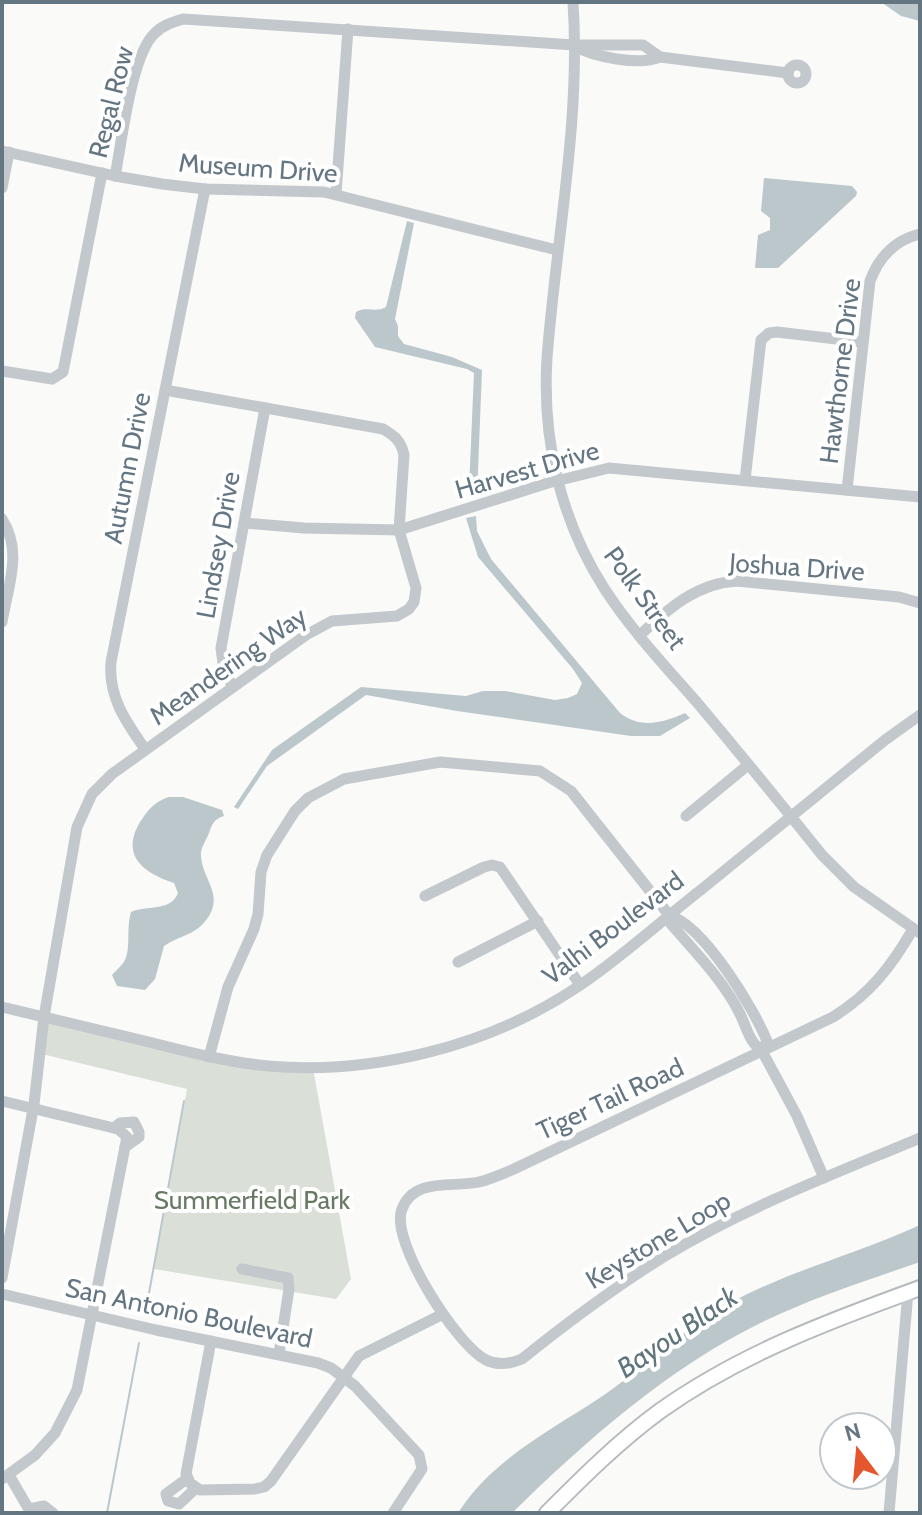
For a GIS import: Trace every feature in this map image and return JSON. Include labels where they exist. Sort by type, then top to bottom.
[{"type":"main road","points":[[555,1510],[638,1427],[729,1367],[799,1334],[914,1290]]},
{"type":"street","name":"Polk Street","points":[[573,2],[574,45],[564,192],[547,359],[548,409],[556,481],[565,509],[605,589],[822,855],[854,887],[916,931]]},
{"type":"street","name":"Regal Row","points":[[115,176],[134,78],[144,49],[156,32],[169,24],[195,18],[574,45]]},
{"type":"street","points":[[336,194],[348,29]]},
{"type":"street","points":[[631,60],[633,44]]},
{"type":"street","points":[[574,45],[643,45],[660,57],[788,73]]},
{"type":"street","points":[[574,45],[586,53],[631,60],[660,57]]},
{"type":"street","points":[[2,188],[5,152]]},
{"type":"street","name":"Museum Drive","points":[[5,152],[115,176],[205,189],[298,189],[336,194],[557,250]]},
{"type":"street","points":[[8,372],[52,379],[63,372],[102,173]]},
{"type":"street","name":"Autumn Drive","points":[[145,749],[121,713],[110,673],[205,189]]},
{"type":"street","name":"Hawthorne Drive","points":[[847,490],[868,290],[877,265],[892,247],[920,234]]},
{"type":"street","points":[[745,480],[761,340],[769,333],[777,332],[862,342]]},
{"type":"street","name":"Meandering Way","points":[[2,1278],[34,1108],[44,1017],[81,815],[92,794],[145,749],[306,635],[332,621],[390,618],[409,609],[414,602],[416,588],[399,530],[404,455],[402,444],[395,436],[383,429],[165,390]]},
{"type":"street","name":"Lindsey Drive","points":[[233,687],[224,671],[221,648],[265,408]]},
{"type":"street","name":"Harvest Drive","points":[[244,523],[399,530],[556,481],[617,468],[920,497]]},
{"type":"street","points":[[2,519],[14,541],[14,554],[2,622]]},
{"type":"street","name":"Joshua Drive","points":[[640,635],[686,596],[720,582],[737,581],[884,596],[920,603]]},
{"type":"street","name":"Valhi Boulevard","points":[[2,1007],[209,1057],[269,1066],[366,1063],[417,1055],[456,1044],[507,1025],[580,985],[920,715]]},
{"type":"street","points":[[209,1057],[228,987],[254,929],[261,872],[267,855],[295,811],[308,798],[344,779],[440,762],[540,771],[571,791],[669,915],[683,919],[764,1034],[767,1041],[762,1051],[797,1116],[824,1178]]},
{"type":"street","points":[[686,816],[748,765]]},
{"type":"street","points":[[425,896],[492,865],[507,873],[580,985]]},
{"type":"street","points":[[458,962],[538,921]]},
{"type":"street","name":"Tiger Tail Road","points":[[443,1314],[402,1233],[402,1209],[415,1192],[426,1187],[477,1182],[501,1174],[855,1004],[887,972],[916,931]]},
{"type":"street","points":[[2,1101],[125,1133],[125,1147],[82,1376],[55,1433],[35,1455],[5,1477],[30,1511],[44,1506],[53,1513]]},
{"type":"street","name":"Keystone Loop","points":[[443,1314],[479,1356],[489,1362],[511,1363],[522,1359],[612,1289],[667,1255],[751,1210],[920,1138]]},
{"type":"street","points":[[242,1269],[288,1278],[279,1354]]},
{"type":"street","points":[[889,1513],[914,1290]]},
{"type":"street","name":"San Antonio Boulevard","points":[[2,1294],[318,1363],[343,1376],[419,1455],[422,1462],[420,1474],[393,1513]]},
{"type":"street","points":[[211,1341],[186,1474],[192,1483],[214,1490],[264,1487],[359,1356],[443,1314]]},
{"type":"green space","name":"Summerfield Park","points":[[44,1019],[194,1053],[313,1068],[351,1279],[336,1299],[154,1269],[187,1089],[42,1054]]},
{"type":"shaded area","points":[[881,2],[920,2],[920,21],[901,16]]},
{"type":"shaded area","points":[[764,178],[852,186],[857,192],[778,268],[755,268],[758,235],[770,230],[770,218],[761,211]]},
{"type":"shaded area","points":[[407,221],[414,223],[395,319],[398,336],[404,344],[452,357],[482,370],[477,496],[469,497],[474,373],[375,347],[355,318],[360,310],[386,307]]},
{"type":"shaded area","points":[[476,516],[477,531],[491,559],[620,713],[644,723],[660,722],[685,713],[690,718],[660,736],[631,736],[366,695],[267,766],[238,809],[234,807],[272,750],[361,687],[466,696],[483,691],[505,691],[555,700],[577,694],[582,683],[573,669],[478,557],[466,518]]},
{"type":"shaded area","points":[[169,797],[183,797],[222,810],[224,816],[212,824],[201,853],[213,893],[213,908],[199,927],[164,946],[155,979],[145,990],[117,986],[112,975],[127,955],[131,912],[164,906],[178,893],[174,883],[153,874],[138,862],[133,844],[134,834],[146,814]]},
{"type":"shaded area","points":[[920,1225],[920,1262],[799,1306],[707,1352],[605,1428],[512,1513],[458,1513],[488,1476],[525,1446],[604,1395],[711,1314],[774,1282]]},
{"type":"waterway","points":[[145,1315],[184,1101]]},
{"type":"waterway","points":[[107,1513],[139,1343]]},
{"type":"water label","name":"Bayou Black","points":[[677,1332]]}]
